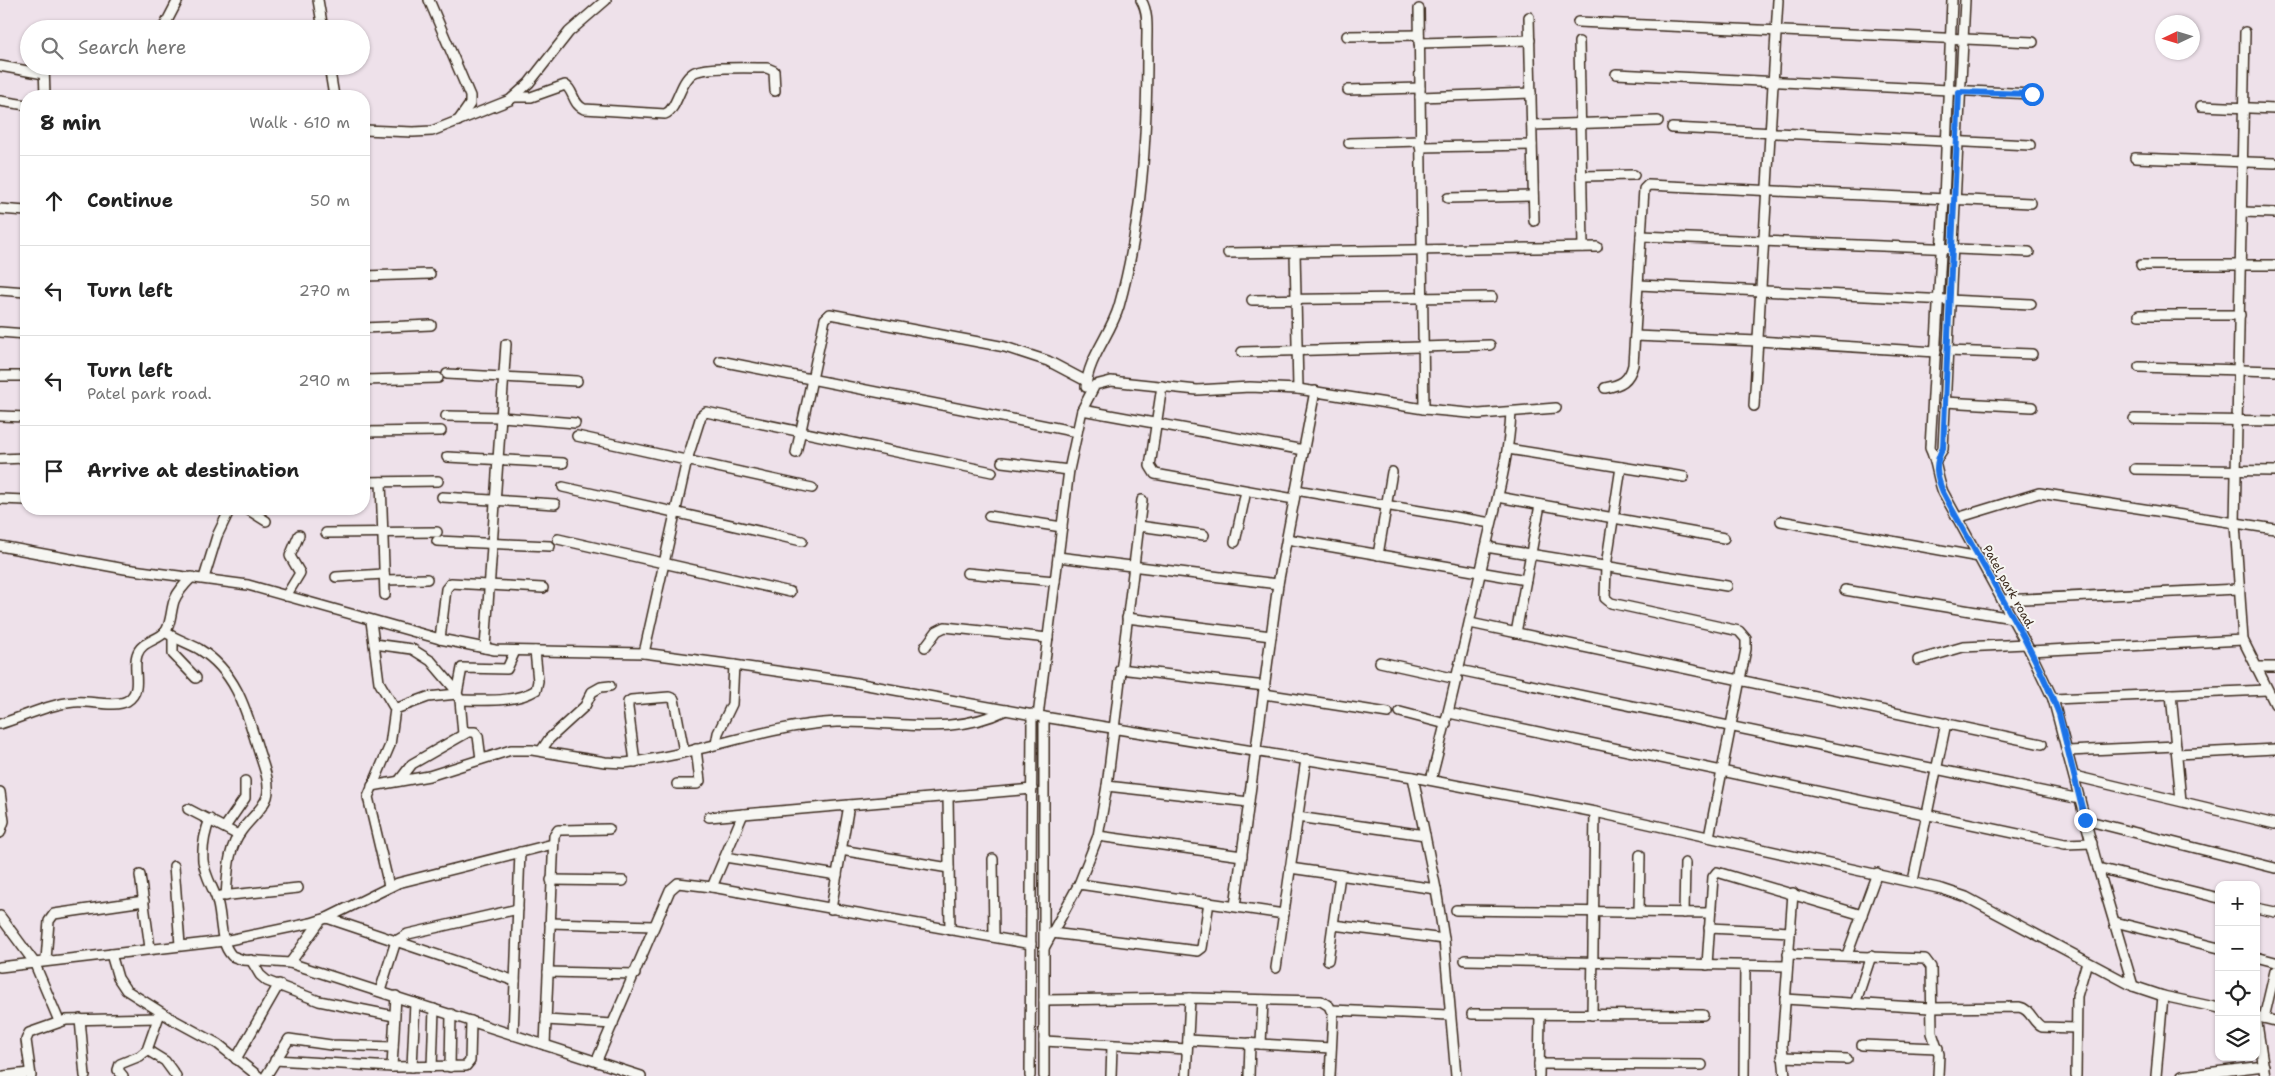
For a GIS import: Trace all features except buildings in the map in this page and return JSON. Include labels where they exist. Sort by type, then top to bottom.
[{"type":"street","points":[[168,20],[178,0]]},
{"type":"street","points":[[318,0],[321,20]]},
{"type":"street","points":[[429,0],[470,96],[470,104],[458,121]]},
{"type":"street","points":[[370,130],[423,132],[501,105],[514,97],[529,83],[569,32],[606,0]]},
{"type":"street","points":[[1086,399],[1086,381],[1090,369],[1114,322],[1119,305],[1132,245],[1141,182],[1147,93],[1146,16],[1141,0]]},
{"type":"street","points":[[1754,406],[1778,0]]},
{"type":"street","name":"Patel park road.","points":[[1952,0],[1944,200],[1930,448],[1940,484],[2028,647],[2053,700],[2098,868],[2133,986]]},
{"type":"street","points":[[1936,464],[1943,448],[1965,0]]},
{"type":"street","points":[[1419,9],[1424,409]]},
{"type":"street","points":[[1530,16],[1534,220]]},
{"type":"street","points":[[1578,22],[1962,41],[2033,42]]},
{"type":"street","points":[[2245,32],[2235,524],[2243,640],[2275,704]]},
{"type":"street","points":[[1347,36],[1530,40]]},
{"type":"street","points":[[1579,42],[1583,247]]},
{"type":"street","points":[[0,66],[20,68]]},
{"type":"street","points":[[514,97],[531,97],[565,84],[569,87],[578,106],[584,109],[665,114],[671,110],[686,79],[697,71],[767,68],[774,71],[775,91]]},
{"type":"street","points":[[1616,74],[1959,92],[2032,94]]},
{"type":"street","points":[[44,75],[45,90]]},
{"type":"street","points":[[330,75],[333,90]]},
{"type":"street","points":[[1348,90],[1420,93],[1531,93]]},
{"type":"street","points":[[0,101],[20,104]]},
{"type":"street","points":[[2201,106],[2275,109]]},
{"type":"street","points":[[1532,125],[1658,121]]},
{"type":"street","points":[[1672,128],[2030,145]]},
{"type":"street","points":[[1349,143],[1532,145]]},
{"type":"street","points":[[2135,158],[2275,162]]},
{"type":"street","points":[[1582,176],[1634,175]]},
{"type":"street","points":[[1605,388],[1621,384],[1628,377],[1633,364],[1644,189],[1648,185],[2030,203]]},
{"type":"street","points":[[1448,198],[1533,196]]},
{"type":"street","points":[[0,209],[20,211]]},
{"type":"street","points":[[2242,212],[2275,213]]},
{"type":"street","points":[[1641,236],[2029,252]]},
{"type":"street","points":[[1228,253],[1597,247]]},
{"type":"street","points":[[1294,252],[1298,389]]},
{"type":"street","points":[[2142,265],[2275,265]]},
{"type":"street","points":[[370,276],[430,274]]},
{"type":"street","points":[[1639,285],[2031,304]]},
{"type":"street","points":[[0,290],[20,292]]},
{"type":"street","points":[[1252,300],[1492,297]]},
{"type":"street","points":[[796,453],[825,318],[834,313],[1005,347],[1048,361],[1086,381]]},
{"type":"street","points":[[2139,315],[2240,316]]},
{"type":"street","points":[[370,328],[431,325]]},
{"type":"street","points":[[0,332],[20,334]]},
{"type":"street","points":[[1635,336],[1758,341],[1936,352]]},
{"type":"street","points":[[485,648],[506,344]]},
{"type":"street","points":[[1242,352],[1490,345]]},
{"type":"street","points":[[1947,351],[2032,354]]},
{"type":"street","points":[[720,361],[1077,432]]},
{"type":"street","points":[[2139,367],[2275,371]]},
{"type":"street","points":[[0,376],[20,376]]},
{"type":"street","points":[[370,380],[442,376],[503,376],[577,381]]},
{"type":"street","points":[[1030,1076],[1032,789],[1038,716],[1069,470],[1082,410],[1086,399],[1095,385],[1105,381],[1197,390],[1250,387],[1298,389],[1424,409],[1479,414],[1556,408]]},
{"type":"street","points":[[1162,386],[1150,466],[1155,474],[1246,491],[1386,506],[1491,523]]},
{"type":"street","points":[[1235,906],[1278,584],[1314,391]]},
{"type":"street","points":[[1945,402],[2032,407]]},
{"type":"street","points":[[1082,410],[1304,450]]},
{"type":"street","points":[[644,653],[687,460],[701,416],[706,412],[801,430],[992,472]]},
{"type":"street","points":[[1431,780],[1449,713],[1498,497],[1510,436],[1511,412]]},
{"type":"street","points":[[0,416],[20,417]]},
{"type":"street","points":[[446,416],[500,417],[575,423]]},
{"type":"street","points":[[2134,419],[2275,421]]},
{"type":"street","points":[[370,432],[441,431]]},
{"type":"street","points":[[577,436],[812,488]]},
{"type":"street","points":[[1508,449],[1684,477]]},
{"type":"street","points":[[447,457],[563,463]]},
{"type":"street","points":[[0,459],[20,458]]},
{"type":"street","points":[[1002,462],[1069,470]]},
{"type":"street","points":[[1621,466],[1606,566],[1605,598],[1611,603],[1739,631],[1746,639],[1746,650],[1709,837]]},
{"type":"street","points":[[2135,469],[2275,471]]},
{"type":"street","points":[[1378,555],[1392,472]]},
{"type":"street","points":[[370,482],[438,482]]},
{"type":"street","points":[[381,482],[385,594]]},
{"type":"street","points":[[563,487],[802,541]]},
{"type":"street","points":[[1234,542],[1246,491]]},
{"type":"street","points":[[1957,518],[2039,493],[2275,529]]},
{"type":"street","points":[[442,497],[555,504]]},
{"type":"street","points":[[1498,497],[1724,538]]},
{"type":"street","points":[[0,499],[20,500]]},
{"type":"street","points":[[1044,948],[1080,884],[1098,836],[1107,786],[1142,500]]},
{"type":"street","points":[[1516,633],[1540,505]]},
{"type":"street","points":[[204,578],[227,515]]},
{"type":"street","points":[[256,515],[266,521]]},
{"type":"street","points":[[989,516],[1062,527]]},
{"type":"street","points":[[1781,521],[1978,557]]},
{"type":"street","points":[[1139,526],[1204,535]]},
{"type":"street","points":[[326,533],[436,532]]},
{"type":"street","points":[[286,596],[300,573],[290,556],[299,534]]},
{"type":"street","points":[[558,538],[790,592]]},
{"type":"street","points":[[1286,539],[1526,580]]},
{"type":"street","points":[[437,541],[550,546]]},
{"type":"street","points":[[0,546],[125,570],[204,578],[248,585],[371,621],[440,639],[485,648],[644,653],[845,681],[1038,716],[1431,780],[1595,812],[1913,881],[1966,898],[2133,986],[2163,996],[2215,1007]]},
{"type":"street","points":[[1486,547],[1727,586]]},
{"type":"street","points":[[1058,557],[1278,584]]},
{"type":"street","points":[[967,573],[1055,581]]},
{"type":"street","points":[[0,724],[68,703],[124,702],[130,699],[136,690],[138,652],[146,643],[165,632],[178,594],[192,577]]},
{"type":"street","points":[[336,577],[428,579]]},
{"type":"street","points":[[440,639],[448,585],[454,582],[543,588]]},
{"type":"street","points":[[2002,600],[2238,589]]},
{"type":"street","points":[[1845,590],[2012,618]]},
{"type":"street","points":[[1127,618],[1271,636]]},
{"type":"street","points":[[371,621],[378,682],[395,710],[390,745],[372,786],[368,801],[389,886]]},
{"type":"street","points":[[1470,623],[2042,744]]},
{"type":"street","points":[[925,647],[937,631],[945,627],[1048,638]]},
{"type":"street","points":[[165,632],[173,638],[199,650],[226,673],[238,692],[248,717],[266,776],[268,792],[262,805],[238,835],[229,860],[226,896]]},
{"type":"street","points":[[173,638],[174,654],[196,678]]},
{"type":"street","points":[[1918,660],[1963,647],[2028,647],[2243,640]]},
{"type":"street","points":[[374,644],[412,649],[424,654],[438,668],[459,697]]},
{"type":"street","points":[[463,734],[459,697],[462,668],[508,669],[515,650]]},
{"type":"street","points":[[395,710],[428,697],[508,699],[536,690],[538,681],[535,651]]},
{"type":"street","points":[[1380,662],[1458,674],[1731,725],[2080,799]]},
{"type":"street","points":[[716,744],[718,733],[727,718],[732,704],[734,665]]},
{"type":"street","points":[[2255,667],[2275,666]]},
{"type":"street","points":[[1120,669],[1264,690],[1388,713]]},
{"type":"street","points":[[541,751],[549,739],[566,726],[576,713],[585,706],[592,692],[610,686]]},
{"type":"street","points":[[2053,700],[2267,690]]},
{"type":"street","points":[[2171,694],[2181,801]]},
{"type":"street","points":[[635,762],[628,708],[628,702],[631,700],[674,699],[684,752]]},
{"type":"street","points":[[372,786],[429,776],[511,750],[541,751],[605,762],[635,762],[778,729],[838,722],[918,726],[966,724],[985,720],[1006,710]]},
{"type":"street","points":[[1400,712],[1446,724]]},
{"type":"street","points":[[1449,713],[2065,844],[2092,843]]},
{"type":"street","points":[[1038,716],[1044,948],[1044,1076]]},
{"type":"street","points":[[1913,881],[1946,723]]},
{"type":"street","points":[[399,781],[412,764],[463,734],[472,732],[477,734],[481,759]]},
{"type":"street","points":[[678,784],[696,784],[700,781],[696,749]]},
{"type":"street","points":[[2068,751],[2275,749]]},
{"type":"street","points":[[1276,968],[1306,759]]},
{"type":"street","points":[[2074,776],[2275,824]]},
{"type":"street","points":[[1413,777],[1436,889],[1444,939],[1449,1015],[1456,1076]]},
{"type":"street","points":[[225,827],[245,798],[246,781]]},
{"type":"street","points":[[1107,786],[1249,802]]},
{"type":"street","points":[[709,817],[1032,789]]},
{"type":"street","points":[[0,792],[4,821],[0,833]]},
{"type":"street","points":[[948,796],[950,930]]},
{"type":"street","points":[[831,909],[849,805]]},
{"type":"street","points":[[188,809],[238,835]]},
{"type":"street","points":[[1592,1015],[1595,812]]},
{"type":"street","points":[[712,887],[743,814]]},
{"type":"street","points":[[1297,818],[1425,835]]},
{"type":"street","points":[[210,819],[206,831],[203,860],[206,879],[216,897],[224,941],[232,956],[251,960],[290,963],[471,1022],[598,1060],[641,1076]]},
{"type":"street","points":[[2085,820],[2275,868]]},
{"type":"street","points":[[545,1045],[553,844],[558,830],[609,829]]},
{"type":"street","points":[[1098,836],[1242,856]]},
{"type":"street","points":[[0,967],[46,960],[224,941],[324,919],[389,886],[553,844]]},
{"type":"street","points":[[841,850],[949,868]]},
{"type":"street","points":[[513,1035],[520,852]]},
{"type":"street","points":[[1639,912],[1640,855]]},
{"type":"street","points":[[725,857],[837,876]]},
{"type":"street","points":[[993,859],[994,937]]},
{"type":"street","points":[[1684,912],[1685,863]]},
{"type":"street","points":[[174,866],[180,945]]},
{"type":"street","points":[[1290,868],[1436,889]]},
{"type":"street","points":[[2098,868],[2215,897]]},
{"type":"street","points":[[1707,965],[1712,876],[1717,872],[1862,915]]},
{"type":"street","points":[[1847,955],[1877,873]]},
{"type":"street","points":[[140,875],[150,948]]},
{"type":"street","points":[[1328,960],[1340,875]]},
{"type":"street","points":[[551,880],[623,881]]},
{"type":"street","points":[[598,1060],[654,926],[673,886],[684,883],[1031,944]]},
{"type":"street","points":[[1080,884],[1284,914]]},
{"type":"street","points":[[216,897],[298,888]]},
{"type":"street","points":[[1784,1076],[1782,1057],[1793,893]]},
{"type":"street","points":[[46,960],[48,928],[54,914],[144,901]]},
{"type":"street","points":[[1052,933],[1198,952],[1202,948],[1209,902]]},
{"type":"street","points":[[380,991],[396,941],[414,932],[518,909]]},
{"type":"street","points":[[2260,909],[2275,912]]},
{"type":"street","points":[[1456,910],[1710,913]]},
{"type":"street","points":[[0,916],[34,962],[59,1021]]},
{"type":"street","points":[[324,919],[396,941],[515,982]]},
{"type":"street","points":[[290,963],[324,919]]},
{"type":"street","points":[[2115,922],[2215,947]]},
{"type":"street","points":[[550,923],[654,926]]},
{"type":"street","points":[[1333,925],[1444,939]]},
{"type":"street","points":[[1709,928],[1790,932]]},
{"type":"street","points":[[111,954],[121,984],[126,990],[159,1015],[218,1044],[258,1076]]},
{"type":"street","points":[[1788,954],[1924,959],[1929,962],[1931,967],[1930,1008],[1932,1038],[1938,1048],[1938,1076]]},
{"type":"street","points":[[1855,1004],[1871,956]]},
{"type":"street","points":[[2260,958],[2275,962]]},
{"type":"street","points":[[251,960],[264,979],[319,1000],[394,1016]]},
{"type":"street","points":[[1465,960],[1787,966]]},
{"type":"street","points":[[2076,1076],[2077,996],[2087,962]]},
{"type":"street","points":[[1744,1076],[1745,966]]},
{"type":"street","points":[[2259,1016],[2275,971]]},
{"type":"street","points":[[548,972],[635,974]]},
{"type":"street","points":[[236,1059],[279,984]]},
{"type":"street","points":[[392,1067],[396,996]]},
{"type":"street","points":[[2156,1076],[2163,996]]},
{"type":"street","points":[[1044,1000],[1190,998],[1321,1001],[1332,1010],[1330,1076]]},
{"type":"street","points":[[1186,1076],[1190,998]]},
{"type":"street","points":[[1785,999],[1930,1008],[2023,1008],[2042,1027],[2076,1028]]},
{"type":"street","points":[[1261,1044],[1263,1000]]},
{"type":"street","points":[[412,1067],[415,1003]]},
{"type":"street","points":[[432,1067],[434,1009]]},
{"type":"street","points":[[1332,1010],[1449,1015]]},
{"type":"street","points":[[450,1014],[450,1067]]},
{"type":"street","points":[[1472,1014],[1703,1015]]},
{"type":"street","points":[[4,1076],[30,1074],[27,1035],[59,1021],[159,1015]]},
{"type":"street","points":[[124,1076],[118,1070],[120,1064],[140,1056],[147,1050],[159,1015]]},
{"type":"street","points":[[1539,1076],[1540,1015]]},
{"type":"street","points":[[2260,1017],[2275,1021]]},
{"type":"street","points":[[80,1019],[85,1076]]},
{"type":"street","points":[[546,1020],[613,1024]]},
{"type":"street","points":[[275,1060],[392,1067],[466,1066],[469,1064],[471,1022]]},
{"type":"street","points":[[2260,1027],[2265,1076]]},
{"type":"street","points":[[266,1076],[286,1040],[292,1038],[331,1045],[393,1047]]},
{"type":"street","points":[[1044,1041],[1112,1046],[1250,1043],[1331,1048]]},
{"type":"street","points":[[1249,1076],[1250,1043]]},
{"type":"street","points":[[1862,1045],[1938,1048]]},
{"type":"street","points":[[1111,1076],[1112,1046]]},
{"type":"street","points":[[147,1050],[165,1061],[176,1076]]},
{"type":"street","points":[[1782,1057],[1847,1059]]},
{"type":"street","points":[[1540,1064],[1702,1065]]},
{"type":"street","points":[[348,1065],[351,1076]]},
{"type":"street","points":[[2182,1076],[2264,1066]]},
{"type":"route","points":[[2032,94],[1959,92],[1943,448],[1936,460],[1936,467],[1943,492],[2030,650],[2059,714],[2085,820]]}]
